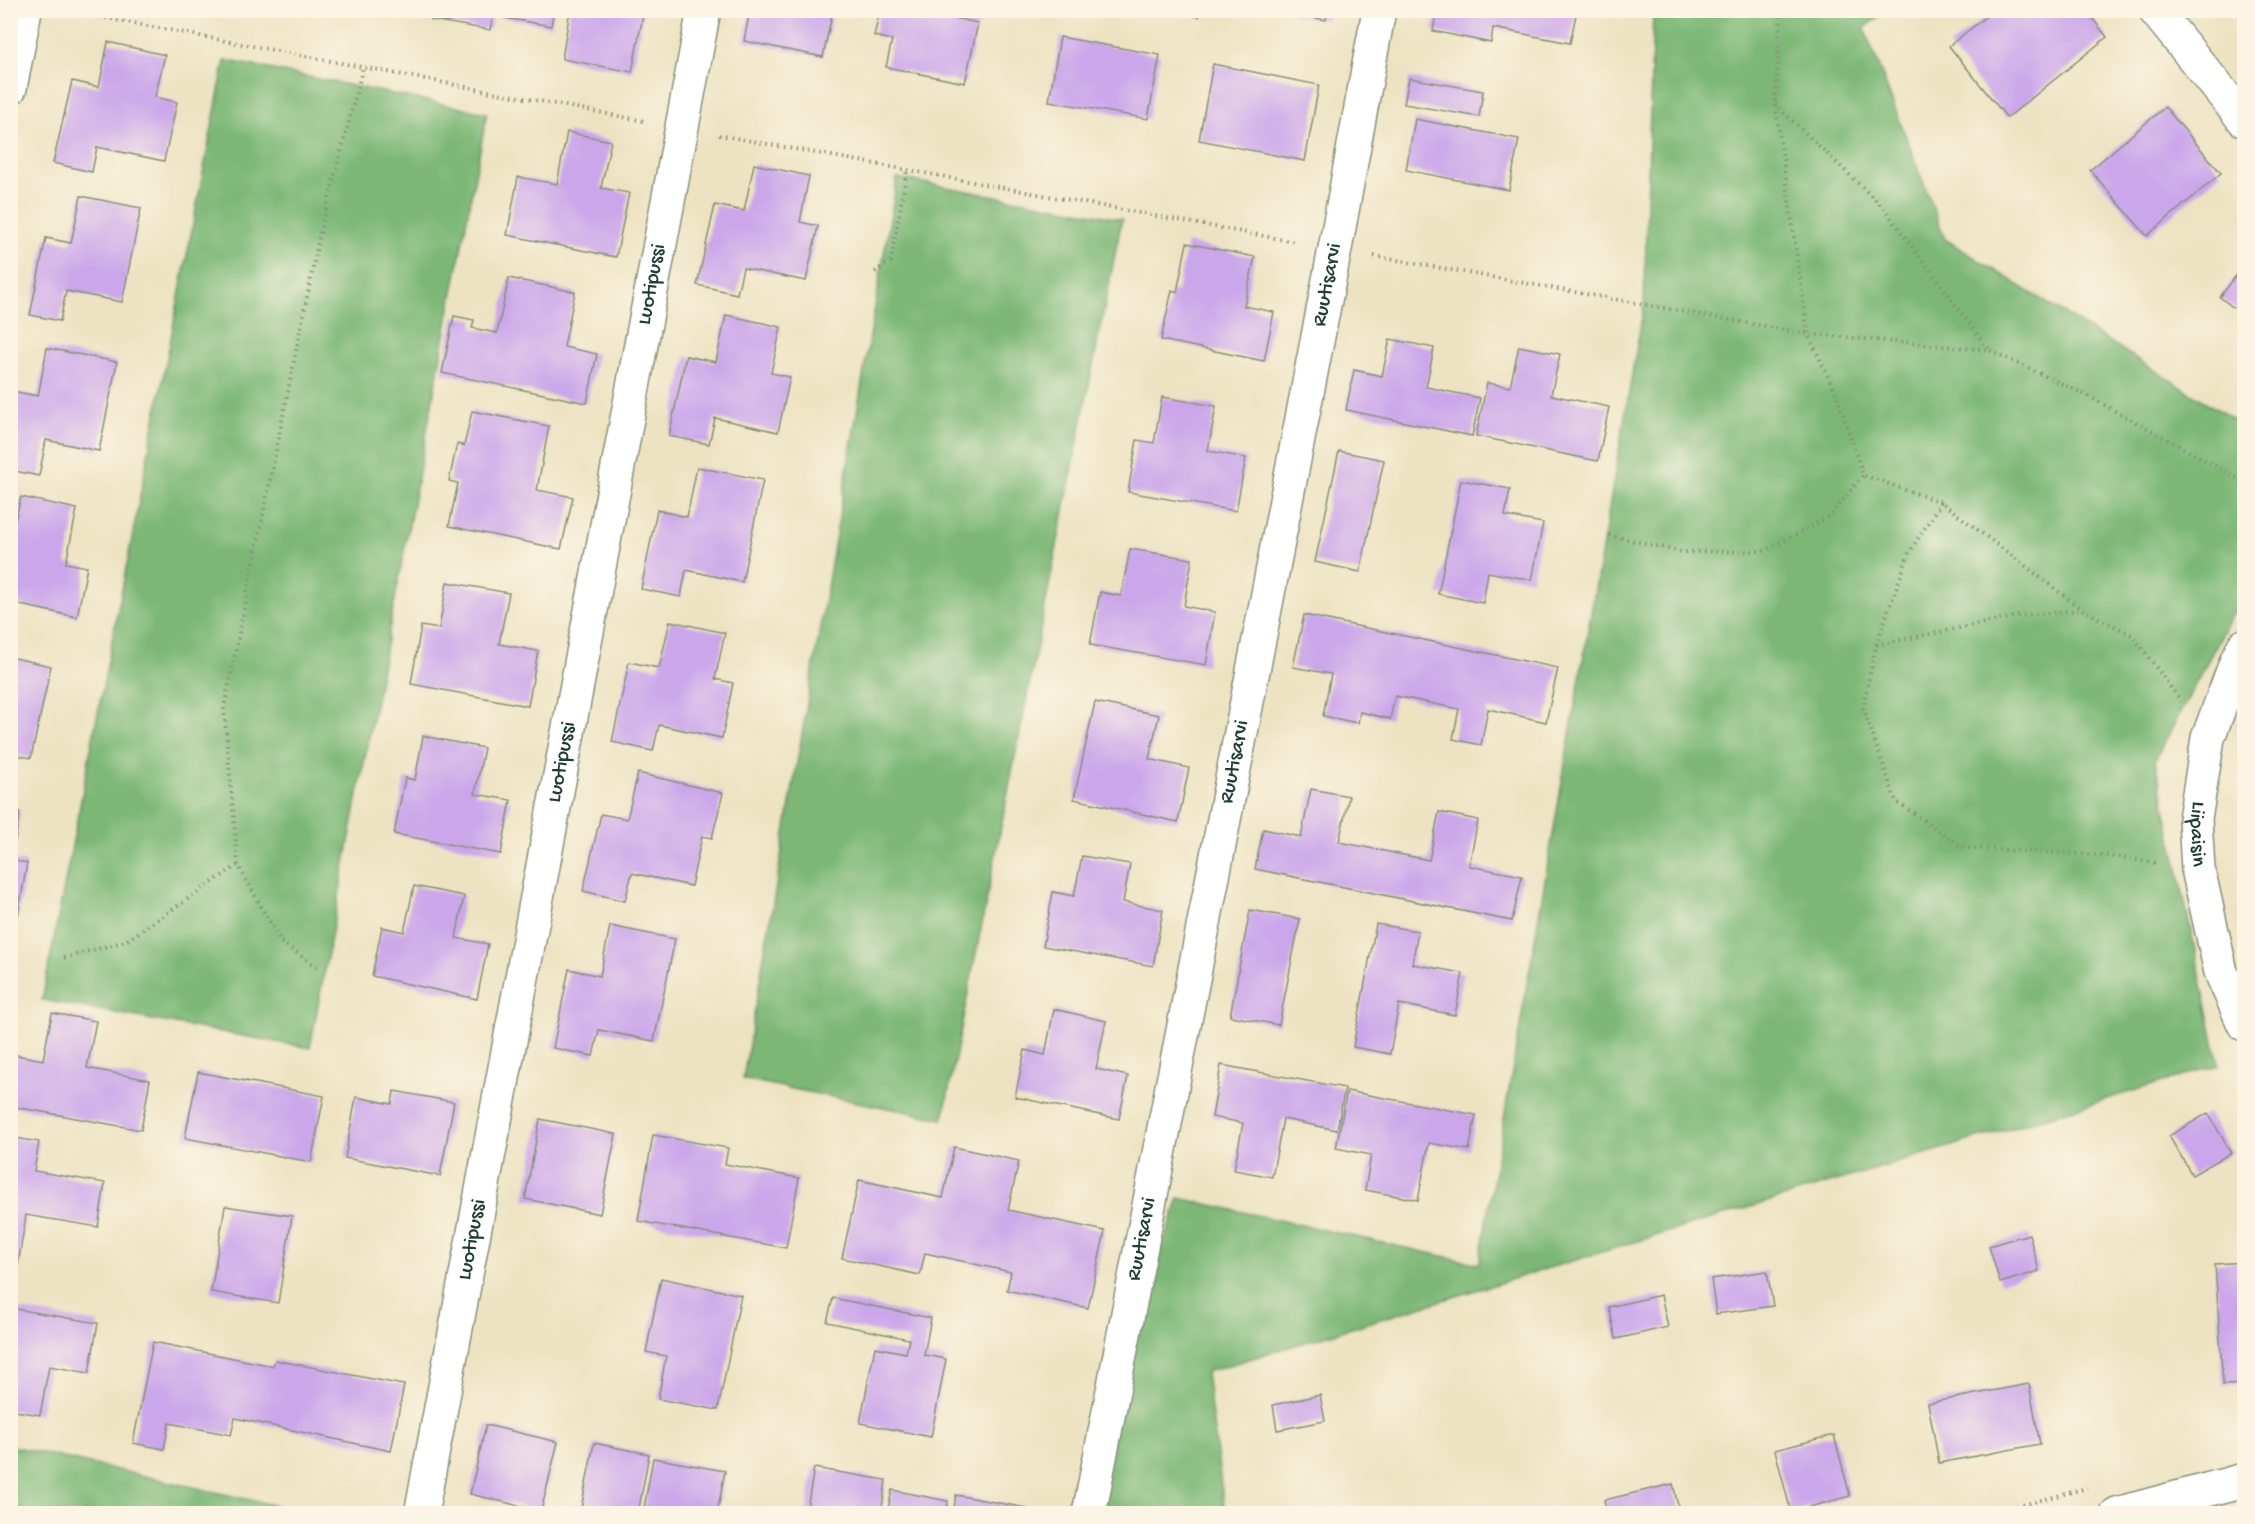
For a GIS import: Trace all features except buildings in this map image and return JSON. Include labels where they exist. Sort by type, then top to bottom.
[{"type":"street","points":[[10,88],[25,10]]},
{"type":"street","name":"Luotipussi","points":[[421,1514],[704,10]]},
{"type":"street","name":"Ruutisarvi","points":[[1089,1514],[1335,249],[1379,10]]},
{"type":"street","points":[[2155,10],[2244,120]]},
{"type":"street","name":"Liipaisin","points":[[2244,646],[2208,738],[2195,819],[2198,869],[2221,972],[2244,1024]]},
{"type":"street","points":[[2117,1514],[2244,1480]]},
{"type":"path","points":[[1781,10],[1775,103],[1808,334],[1836,393],[1863,475]]},
{"type":"path","points":[[317,967],[281,942],[238,865],[224,708],[320,232],[363,68]]},
{"type":"path","points":[[1775,103],[1882,207],[1989,350]]},
{"type":"path","points":[[875,272],[891,261],[907,170]]},
{"type":"path","points":[[1335,249],[1808,334],[1989,350],[2088,396],[2238,478],[2244,484]]},
{"type":"path","points":[[1863,475],[1941,502],[2083,610],[2132,634],[2208,738]]},
{"type":"path","points":[[1609,535],[1682,552],[1765,552],[1830,516],[1863,475]]},
{"type":"path","points":[[1941,502],[1909,554],[1876,645],[1863,708],[1896,801],[1964,848],[2102,855],[2198,869]]},
{"type":"path","points":[[1876,645],[2018,616],[2083,610]]},
{"type":"path","points":[[64,958],[126,941],[238,865]]},
{"type":"green space","points":[[1653,11],[1886,11],[1864,28],[1945,239],[2244,426],[2244,593],[2155,760],[2219,1065],[1206,1372],[1225,1513],[1071,1514],[1179,1198],[1479,1264],[1644,305]]},
{"type":"green space","points":[[225,60],[487,113],[310,1048],[42,1000]]},
{"type":"green space","points":[[897,178],[1122,219],[943,1119],[743,1079]]},
{"type":"green space","points":[[11,1446],[308,1513],[11,1513]]}]
